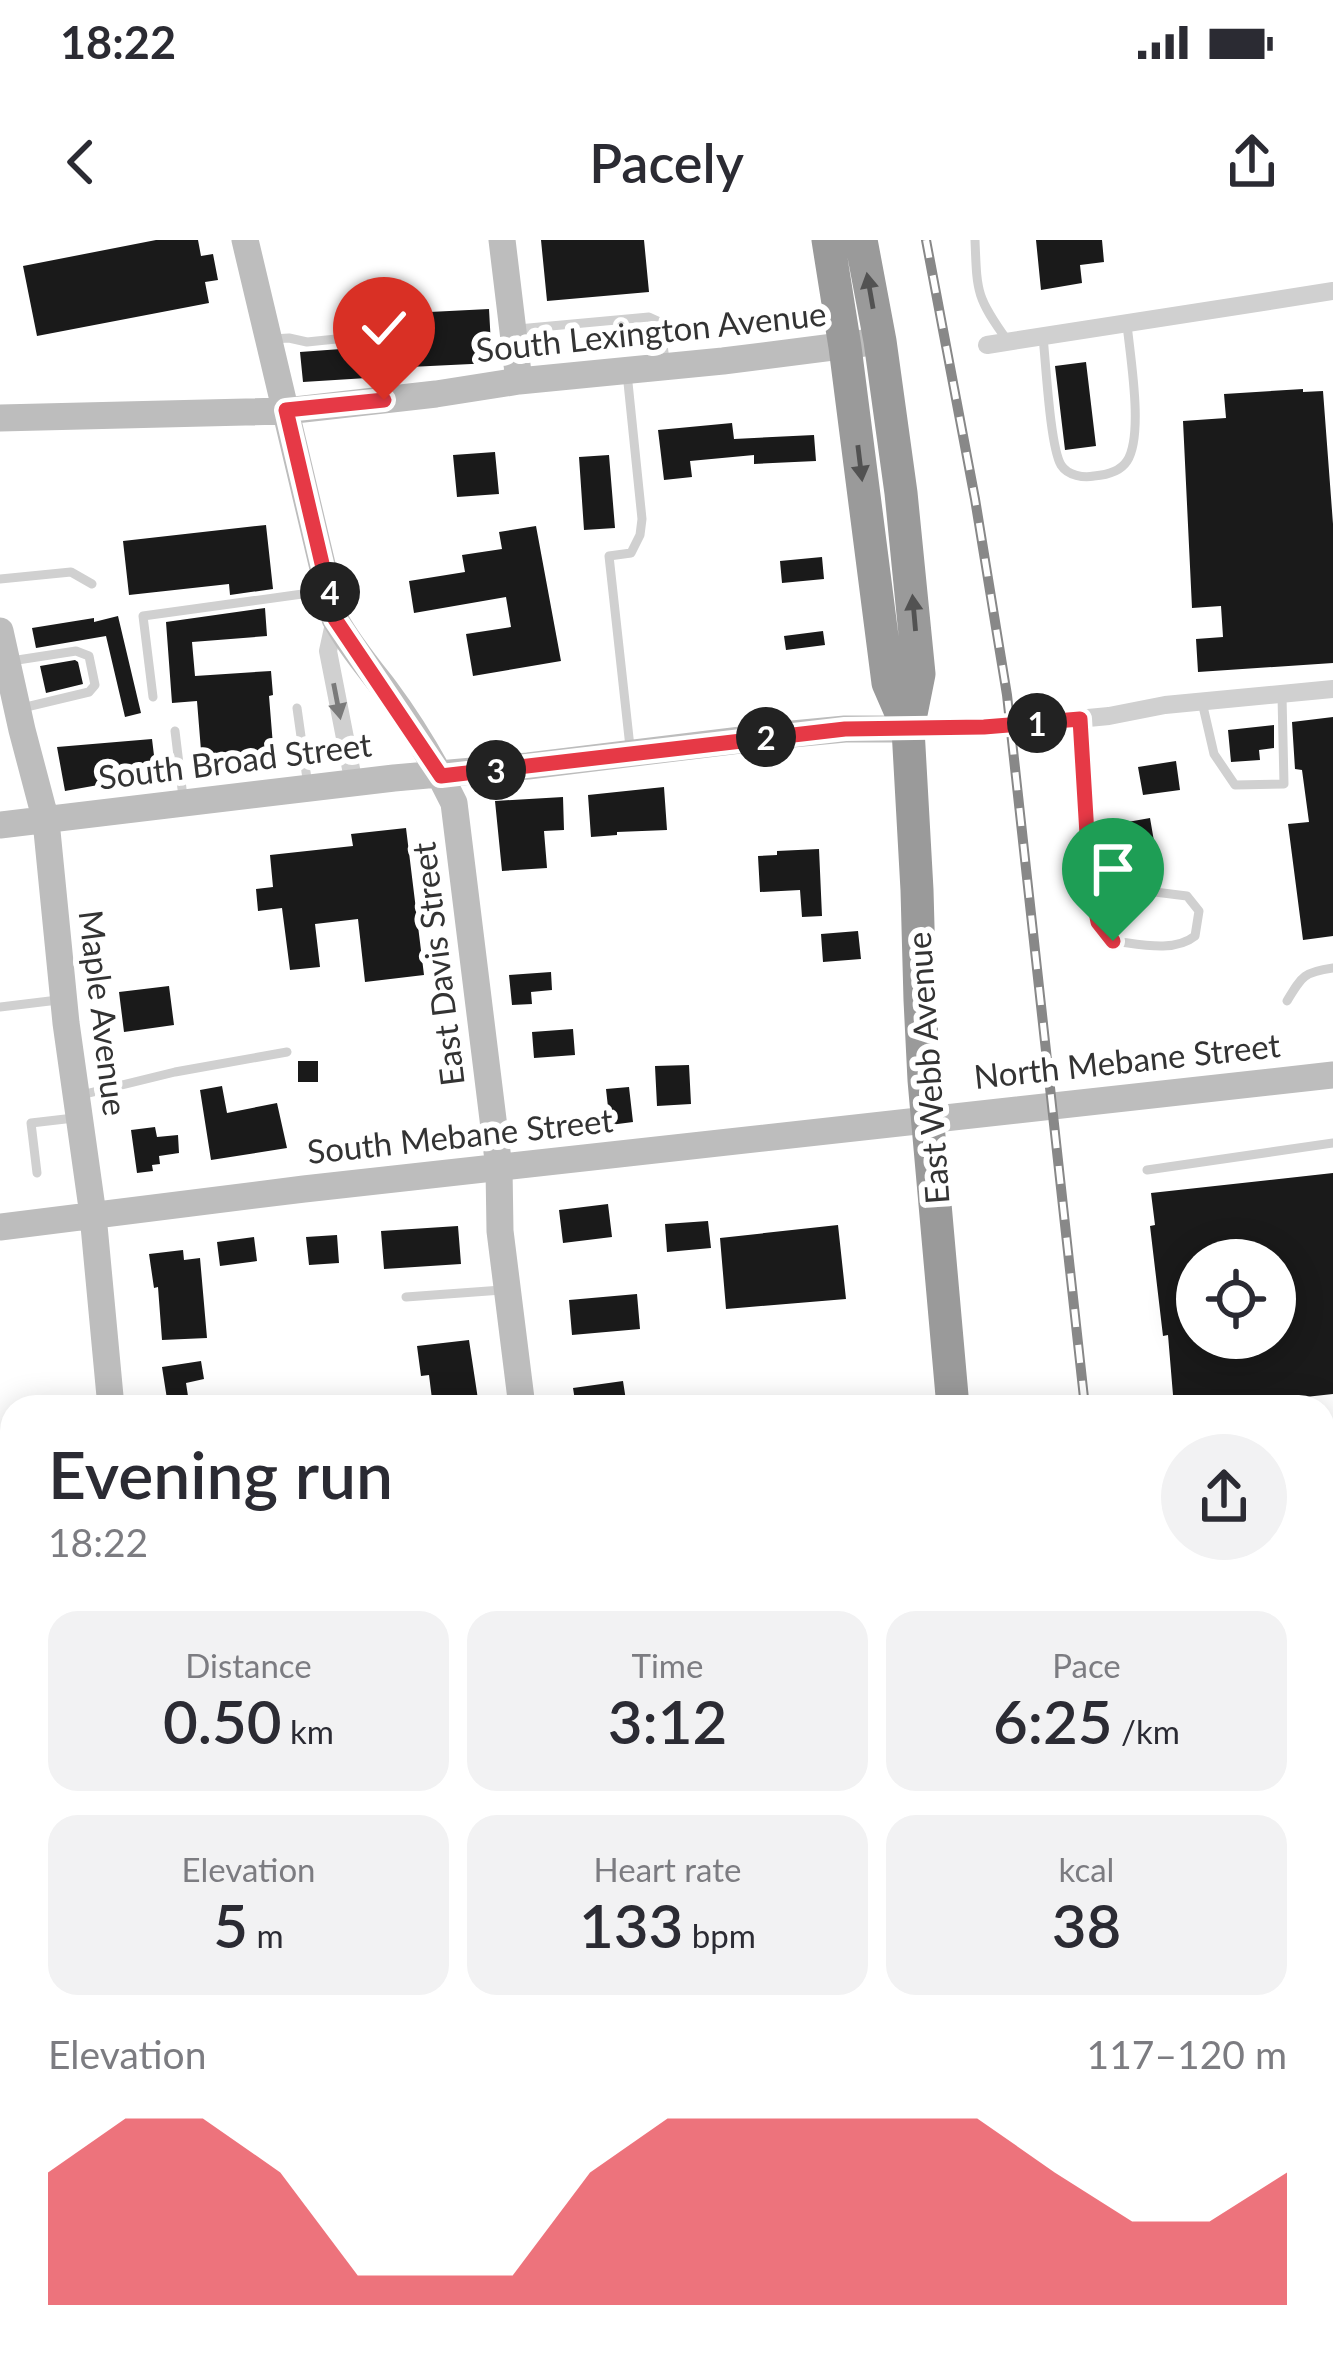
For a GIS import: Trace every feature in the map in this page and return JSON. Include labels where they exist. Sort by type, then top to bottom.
[{"type":"highway","name":"East Webb Avenue","points":[[828,240],[888,682],[908,729]]},
{"type":"highway","name":"East Webb Avenue","points":[[861,240],[901,493],[919,674],[908,729],[928,1118],[952,1395]]},
{"type":"street","name":"East Davis Street","points":[[245,240],[335,619],[441,776],[454,803],[499,1168],[500,1231],[520,1395]]},
{"type":"street","points":[[502,240],[519,381]]},
{"type":"street","points":[[987,345],[1333,291]]},
{"type":"street","name":"South Lexington Avenue","points":[[0,418],[286,410],[880,341]]},
{"type":"street","name":"East Davis Street","points":[[335,619],[328,651],[355,784]]},
{"type":"street","name":"Maple Avenue","points":[[0,632],[3,662],[46,821],[110,1395]]},
{"type":"street","points":[[908,729],[1080,719],[1333,689]]},
{"type":"street","name":"South Broad Street","points":[[0,826],[845,729],[908,729]]},
{"type":"street","name":"North Mebane Street","points":[[928,1118],[1333,1076]]},
{"type":"street","name":"South Mebane Street","points":[[0,1227],[928,1118]]},
{"type":"lane","points":[[975,240],[977,292],[1009,343]]},
{"type":"lane","points":[[513,330],[649,317],[660,322],[665,366]]},
{"type":"lane","points":[[1043,338],[1060,464],[1068,473],[1089,478],[1117,472],[1133,445],[1135,405],[1127,324]]},
{"type":"lane","points":[[269,340],[308,342],[375,335],[384,400]]},
{"type":"lane","points":[[626,370],[642,519],[632,553],[609,556],[631,752]]},
{"type":"lane","points":[[0,579],[71,572],[92,584]]},
{"type":"lane","points":[[152,697],[143,616],[329,590]]},
{"type":"lane","points":[[3,662],[76,651],[89,656],[95,685],[89,692],[17,710]]},
{"type":"lane","points":[[1202,702],[1214,754],[1235,785],[1284,784],[1282,693]]},
{"type":"lane","points":[[297,708],[308,789]]},
{"type":"lane","points":[[1080,719],[1090,884],[1098,922],[1113,941],[1185,944],[1195,936],[1199,911],[1187,896],[1090,884]]},
{"type":"lane","points":[[175,730],[184,803]]},
{"type":"lane","points":[[1287,1000],[1310,971],[1333,968]]},
{"type":"lane","points":[[0,1007],[63,1000]]},
{"type":"lane","points":[[37,1173],[31,1123],[175,1072],[287,1052]]},
{"type":"lane","points":[[1147,1170],[1333,1143]]},
{"type":"lane","points":[[406,1297],[507,1289]]},
{"type":"building","points":[[156,240],[198,240],[201,256],[213,254],[218,280],[205,282],[209,303],[37,336],[23,266]]},
{"type":"building","points":[[541,240],[644,240],[649,292],[547,301]]},
{"type":"building","points":[[1036,240],[1102,240],[1104,262],[1080,265],[1082,283],[1041,290]]},
{"type":"building","points":[[489,309],[492,363],[389,368],[390,314]]},
{"type":"building","points":[[368,347],[371,369],[366,370],[367,378],[303,382],[300,352]]},
{"type":"building","points":[[1086,362],[1096,446],[1065,450],[1055,366]]},
{"type":"building","points":[[1323,391],[1333,524],[1333,663],[1198,672],[1196,639],[1223,637],[1221,606],[1192,608],[1183,421],[1226,418],[1224,394]]},
{"type":"building","points":[[732,423],[734,439],[814,435],[816,461],[754,464],[754,455],[690,461],[692,477],[664,480],[658,430]]},
{"type":"building","points":[[495,452],[499,494],[457,497],[453,455]]},
{"type":"building","points":[[609,455],[615,528],[584,530],[579,457]]},
{"type":"building","points":[[266,525],[273,589],[230,595],[229,584],[129,595],[123,541]]},
{"type":"building","points":[[536,526],[561,661],[473,676],[466,634],[511,627],[506,597],[414,613],[409,581],[465,572],[462,555],[502,549],[499,532]]},
{"type":"building","points":[[822,557],[824,579],[782,583],[780,561]]},
{"type":"building","points":[[265,608],[267,636],[192,642],[195,676],[271,671],[275,770],[203,775],[197,701],[172,703],[166,622]]},
{"type":"building","points":[[118,616],[141,713],[125,717],[106,636],[36,648],[32,628]]},
{"type":"building","points":[[823,631],[825,645],[786,650],[784,636]]},
{"type":"building","points":[[75,660],[83,684],[46,693],[40,666]]},
{"type":"building","points":[[1333,717],[1333,936],[1303,940],[1288,824],[1309,822],[1302,770],[1295,769],[1292,722]]},
{"type":"building","points":[[1274,725],[1274,748],[1259,750],[1260,760],[1231,762],[1228,730]]},
{"type":"building","points":[[152,739],[157,780],[126,780],[65,791],[57,747]]},
{"type":"building","points":[[1176,761],[1180,790],[1143,795],[1138,767]]},
{"type":"building","points":[[664,787],[667,830],[591,837],[588,795]]},
{"type":"building","points":[[563,797],[564,830],[544,831],[547,868],[502,871],[495,801]]},
{"type":"building","points":[[1150,818],[1155,847],[1128,852],[1122,823]]},
{"type":"building","points":[[406,828],[424,975],[365,982],[358,919],[315,924],[320,967],[290,970],[282,908],[258,911],[256,889],[273,887],[270,855],[353,846],[351,834]]},
{"type":"building","points":[[819,849],[822,916],[802,917],[800,890],[760,892],[758,856]]},
{"type":"building","points":[[858,931],[861,959],[823,962],[821,934]]},
{"type":"building","points":[[551,972],[552,990],[531,992],[532,1004],[512,1005],[509,975]]},
{"type":"building","points":[[169,986],[174,1025],[124,1032],[119,992]]},
{"type":"building","points":[[573,1029],[575,1055],[534,1058],[532,1032]]},
{"type":"building","points":[[298,1061],[318,1061],[318,1082],[298,1082]]},
{"type":"building","points":[[689,1065],[691,1104],[657,1106],[655,1066]]},
{"type":"building","points":[[222,1086],[227,1113],[277,1103],[287,1148],[211,1160],[200,1090]]},
{"type":"building","points":[[629,1087],[633,1122],[610,1125],[606,1089]]},
{"type":"building","points":[[155,1127],[157,1137],[178,1135],[179,1153],[159,1156],[160,1164],[152,1165],[153,1171],[137,1173],[131,1130]]},
{"type":"building","points":[[1333,1173],[1333,1394],[1173,1395],[1150,1226],[1155,1225],[1151,1193]]},
{"type":"building","points":[[608,1204],[612,1237],[563,1243],[559,1210]]},
{"type":"building","points":[[708,1221],[711,1248],[667,1252],[665,1224]]},
{"type":"building","points":[[838,1225],[846,1299],[726,1309],[720,1238]]},
{"type":"building","points":[[458,1226],[461,1264],[384,1269],[381,1231]]},
{"type":"building","points":[[337,1235],[339,1263],[309,1265],[306,1237]]},
{"type":"building","points":[[254,1237],[257,1261],[220,1266],[217,1242]]},
{"type":"building","points":[[183,1250],[184,1260],[200,1258],[207,1338],[162,1340],[158,1287],[154,1288],[149,1254]]},
{"type":"building","points":[[637,1294],[640,1329],[572,1335],[569,1300]]},
{"type":"building","points":[[469,1340],[477,1395],[432,1395],[429,1375],[421,1376],[417,1346]]},
{"type":"building","points":[[201,1361],[204,1379],[186,1383],[188,1395],[166,1395],[162,1367]]},
{"type":"building","points":[[623,1381],[625,1395],[574,1395],[573,1388]]},
{"type":"railway","points":[[926,240],[1007,695],[1084,1395]]},
{"type":"route","points":[[384,400],[286,410],[335,619],[441,776],[845,729],[984,727],[1080,719],[1090,884],[1098,922],[1113,941]]}]
